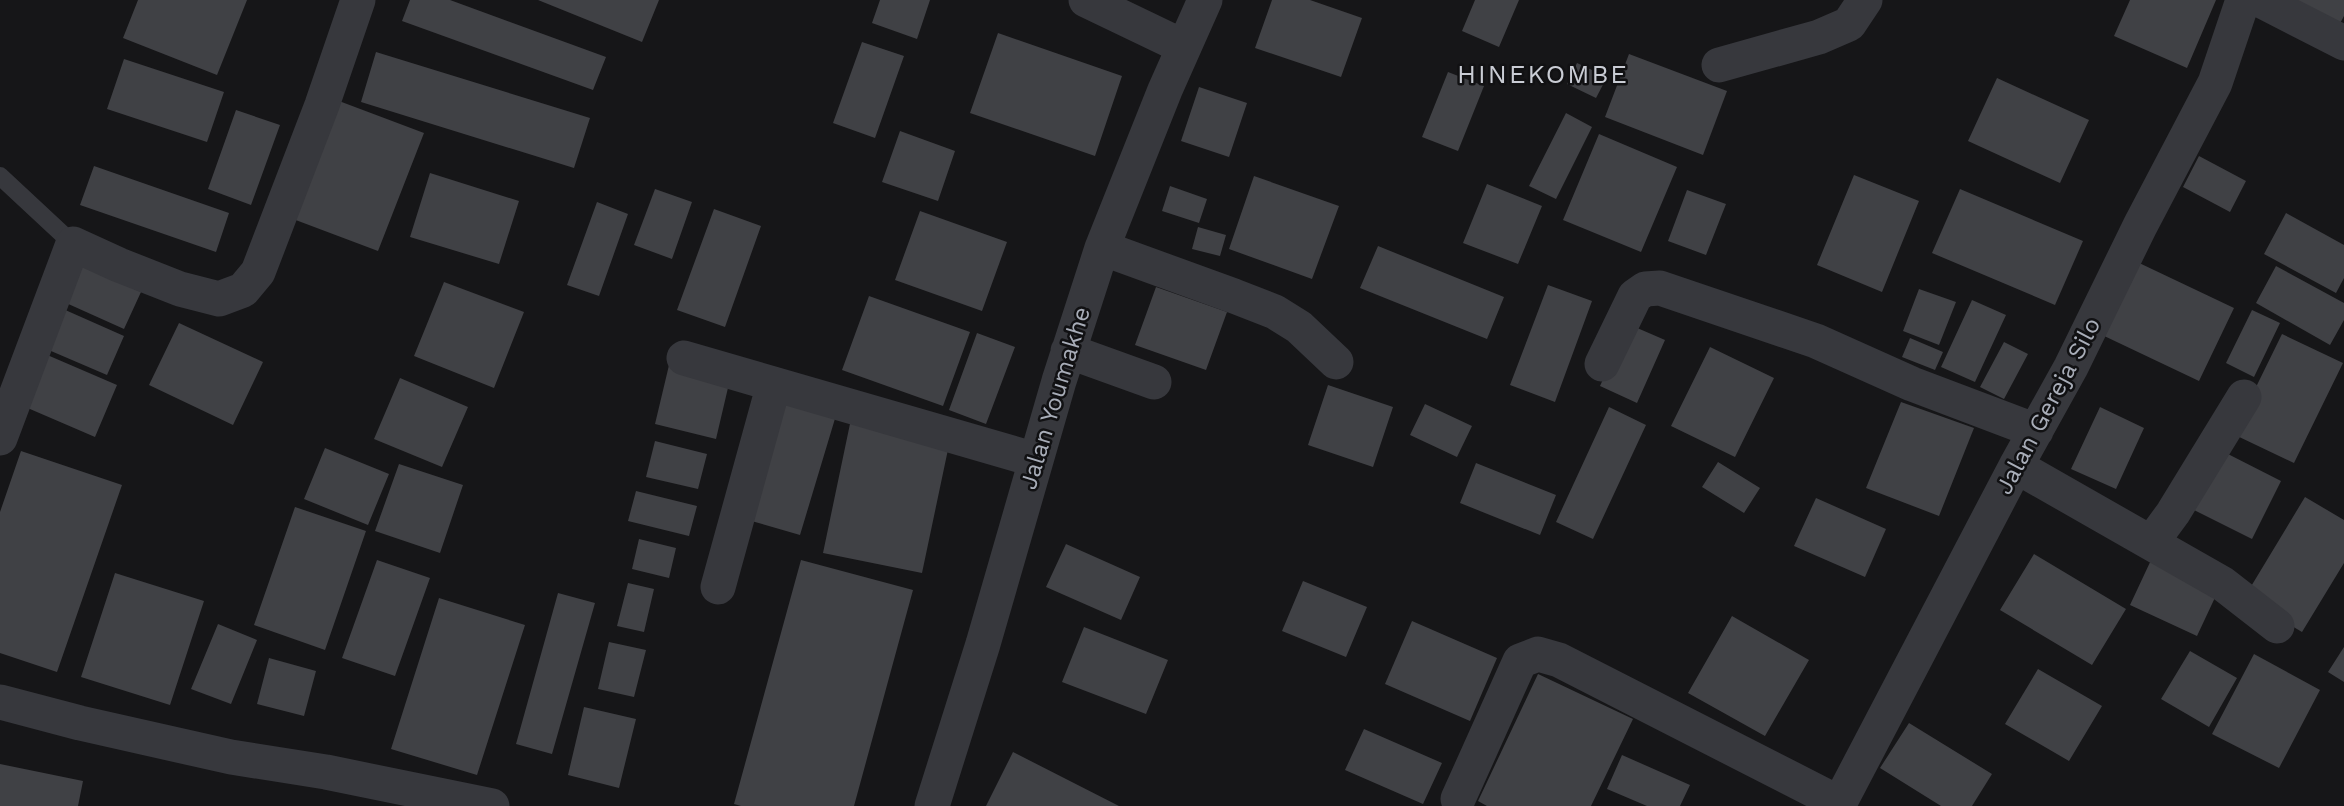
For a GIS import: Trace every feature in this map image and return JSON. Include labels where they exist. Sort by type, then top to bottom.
[{"type":"street","points":[[0,438],[73,244],[180,289],[219,299],[243,290],[258,272],[322,105],[358,0]]},
{"type":"street","points":[[1086,0],[1184,47]]},
{"type":"street","name":"Jalan Youmakhe","points":[[932,806],[1102,248],[1138,154],[1205,0]]},
{"type":"street","points":[[1719,65],[1829,33],[1849,24],[1866,0]]},
{"type":"street","name":"Jalan Gereja Silo","points":[[1838,805],[2071,367],[2214,83],[2243,0]]},
{"type":"street","points":[[2260,0],[2344,43]]},
{"type":"street","points":[[1102,248],[1275,312],[1299,327],[1336,362]]},
{"type":"street","points":[[1602,364],[1635,296],[1645,289],[1660,288],[1816,341],[1912,384],[2036,431]]},
{"type":"street","points":[[1069,351],[1154,382]]},
{"type":"street","points":[[684,358],[1037,460]]},
{"type":"street","points":[[718,587],[774,384]]},
{"type":"street","points":[[2151,543],[2173,513],[2244,397]]},
{"type":"street","points":[[2016,466],[2223,584],[2277,626]]},
{"type":"street","points":[[1458,799],[1520,661],[1538,654],[1559,660],[1838,805]]},
{"type":"street","points":[[0,702],[231,757],[326,772],[492,806]]},
{"type":"lane","points":[[0,176],[73,244]]},
{"type":"building","points":[[138,0],[247,0],[217,75],[123,38]]},
{"type":"building","points":[[410,0],[450,0],[606,57],[593,90],[402,21]]},
{"type":"building","points":[[538,0],[659,0],[642,42]]},
{"type":"building","points":[[880,0],[930,0],[917,39],[872,23]]},
{"type":"building","points":[[1272,0],[1310,0],[1362,18],[1341,77],[1255,48]]},
{"type":"building","points":[[1475,0],[1519,0],[1499,47],[1462,31]]},
{"type":"building","points":[[2130,0],[2216,0],[2187,68],[2114,36]]},
{"type":"building","points":[[2288,0],[2344,0],[2344,16],[2337,29]]},
{"type":"building","points":[[998,33],[1122,76],[1095,156],[970,113]]},
{"type":"building","points":[[862,42],[904,56],[875,138],[833,123]]},
{"type":"building","points":[[376,52],[590,118],[574,168],[361,102]]},
{"type":"building","points":[[1629,54],[1727,91],[1703,155],[1605,117]]},
{"type":"building","points":[[124,59],[224,92],[207,142],[107,109]]},
{"type":"building","points":[[1577,63],[1607,77],[1596,98],[1567,84]]},
{"type":"building","points":[[1448,72],[1484,86],[1458,151],[1422,137]]},
{"type":"building","points":[[1997,78],[2089,120],[2060,183],[1968,141]]},
{"type":"building","points":[[1199,87],[1247,103],[1229,157],[1181,141]]},
{"type":"building","points":[[339,101],[424,133],[378,251],[293,219]]},
{"type":"building","points":[[236,110],[280,125],[251,205],[208,189]]},
{"type":"building","points":[[1566,113],[1592,127],[1556,199],[1529,186]]},
{"type":"building","points":[[900,131],[955,151],[938,201],[882,182]]},
{"type":"building","points":[[1599,134],[1677,167],[1641,252],[1563,220]]},
{"type":"building","points":[[2199,156],[2246,181],[2230,212],[2183,187]]},
{"type":"building","points":[[94,166],[229,213],[216,252],[80,205]]},
{"type":"building","points":[[430,173],[519,201],[499,264],[410,237]]},
{"type":"building","points":[[1854,175],[1919,201],[1882,292],[1817,265]]},
{"type":"building","points":[[1254,176],[1339,206],[1312,279],[1229,249]]},
{"type":"building","points":[[1487,184],[1542,206],[1518,264],[1463,243]]},
{"type":"building","points":[[1170,186],[1207,199],[1199,223],[1162,211]]},
{"type":"building","points":[[655,189],[692,202],[672,259],[634,245]]},
{"type":"building","points":[[1960,189],[2083,241],[2055,305],[1932,253]]},
{"type":"building","points":[[1687,190],[1726,204],[1706,255],[1668,241]]},
{"type":"building","points":[[597,202],[628,214],[599,296],[567,285]]},
{"type":"building","points":[[714,209],[761,226],[725,327],[677,310]]},
{"type":"building","points":[[920,211],[1007,242],[982,311],[895,280]]},
{"type":"building","points":[[2286,213],[2344,245],[2344,278],[2336,293],[2264,254]]},
{"type":"building","points":[[1198,227],[1226,235],[1220,256],[1192,249]]},
{"type":"building","points":[[1378,246],[1504,297],[1487,339],[1360,288]]},
{"type":"building","points":[[71,261],[141,292],[124,329],[55,298]]},
{"type":"building","points":[[2135,261],[2234,308],[2199,381],[2100,334]]},
{"type":"building","points":[[2276,266],[2344,303],[2344,320],[2330,345],[2256,303]]},
{"type":"building","points":[[444,282],[524,312],[494,388],[414,356]]},
{"type":"building","points":[[1548,285],[1592,301],[1555,402],[1510,385]]},
{"type":"building","points":[[1156,287],[1227,312],[1206,370],[1135,345]]},
{"type":"building","points":[[1919,289],[1956,302],[1939,345],[1903,331]]},
{"type":"building","points":[[869,296],[970,332],[943,406],[842,370]]},
{"type":"building","points":[[1972,300],[2006,315],[1975,382],[1941,367]]},
{"type":"building","points":[[54,305],[124,336],[107,375],[37,345]]},
{"type":"building","points":[[2252,310],[2280,323],[2254,377],[2226,363]]},
{"type":"building","points":[[179,323],[263,362],[233,425],[149,385]]},
{"type":"building","points":[[1628,324],[1665,340],[1637,403],[1600,386]]},
{"type":"building","points":[[977,333],[1015,347],[986,424],[949,410]]},
{"type":"building","points":[[2282,334],[2343,363],[2294,463],[2233,434]]},
{"type":"building","points":[[1910,338],[1943,352],[1935,370],[1902,357]]},
{"type":"building","points":[[2004,342],[2028,354],[2004,399],[1980,387]]},
{"type":"building","points":[[1710,347],[1774,378],[1735,457],[1671,426]]},
{"type":"building","points":[[38,351],[117,385],[95,437],[16,403]]},
{"type":"building","points":[[670,361],[731,375],[716,439],[655,424]]},
{"type":"building","points":[[400,378],[468,407],[442,467],[374,439]]},
{"type":"building","points":[[1328,385],[1393,407],[1373,467],[1308,445]]},
{"type":"building","points":[[786,396],[837,412],[800,535],[748,520]]},
{"type":"building","points":[[1901,402],[1974,428],[1939,516],[1866,488]]},
{"type":"building","points":[[1425,404],[1472,426],[1457,457],[1410,435]]},
{"type":"building","points":[[1609,407],[1646,425],[1593,539],[1556,522]]},
{"type":"building","points":[[2100,407],[2144,428],[2116,489],[2071,469]]},
{"type":"building","points":[[851,419],[950,440],[922,573],[823,553]]},
{"type":"building","points":[[655,441],[707,454],[698,489],[646,477]]},
{"type":"building","points":[[325,448],[389,474],[368,525],[304,499]]},
{"type":"building","points":[[21,451],[122,485],[57,672],[0,653],[0,512]]},
{"type":"building","points":[[2224,452],[2281,481],[2252,539],[2194,510]]},
{"type":"building","points":[[1718,462],[1760,488],[1744,513],[1702,487]]},
{"type":"building","points":[[1476,463],[1556,495],[1540,535],[1460,503]]},
{"type":"building","points":[[399,464],[463,485],[440,553],[375,531]]},
{"type":"building","points":[[636,491],[697,506],[689,536],[628,521]]},
{"type":"building","points":[[2305,497],[2344,520],[2344,563],[2302,632],[2244,598]]},
{"type":"building","points":[[1816,498],[1886,529],[1865,577],[1794,546]]},
{"type":"building","points":[[295,507],[366,531],[325,650],[254,625]]},
{"type":"building","points":[[639,539],[676,548],[669,578],[632,569]]},
{"type":"building","points":[[1066,544],[1140,577],[1121,620],[1046,587]]},
{"type":"building","points":[[2034,554],[2126,609],[2092,665],[2000,610]]},
{"type":"building","points":[[2152,558],[2219,589],[2197,636],[2130,605]]},
{"type":"building","points":[[377,560],[430,578],[395,676],[342,658]]},
{"type":"building","points":[[801,560],[913,590],[854,806],[741,806],[734,804]]},
{"type":"building","points":[[115,573],[204,601],[170,705],[81,677]]},
{"type":"building","points":[[1303,581],[1367,607],[1346,657],[1282,631]]},
{"type":"building","points":[[628,583],[654,589],[644,632],[617,626]]},
{"type":"building","points":[[558,593],[595,603],[552,754],[516,744]]},
{"type":"building","points":[[439,598],[525,625],[477,775],[391,749]]},
{"type":"building","points":[[1732,616],[1809,660],[1765,736],[1688,693]]},
{"type":"building","points":[[1412,621],[1497,658],[1470,721],[1385,684]]},
{"type":"building","points":[[218,624],[257,640],[231,704],[191,689]]},
{"type":"building","points":[[1084,627],[1168,660],[1146,714],[1062,682]]},
{"type":"building","points":[[609,642],[646,650],[634,697],[598,689]]},
{"type":"building","points":[[2344,647],[2344,682],[2328,672]]},
{"type":"building","points":[[2190,651],[2237,678],[2209,727],[2161,699]]},
{"type":"building","points":[[2254,654],[2320,690],[2279,768],[2212,734]]},
{"type":"building","points":[[269,658],[316,671],[304,716],[257,704]]},
{"type":"building","points":[[2038,669],[2102,706],[2069,761],[2005,724]]},
{"type":"building","points":[[1538,674],[1633,719],[1591,806],[1487,806],[1478,801]]},
{"type":"building","points":[[584,707],[636,719],[619,788],[568,775]]},
{"type":"building","points":[[1909,723],[1992,774],[1972,806],[1941,806],[1880,768]]},
{"type":"building","points":[[1364,729],[1442,763],[1423,804],[1345,770]]},
{"type":"building","points":[[1013,752],[1119,806],[986,806]]},
{"type":"building","points":[[1622,755],[1690,785],[1680,806],[1647,806],[1607,789]]},
{"type":"building","points":[[0,764],[83,781],[78,806],[0,806]]},
{"type":"district","name":"HINEKOMBE","points":[[1543,74]]}]
